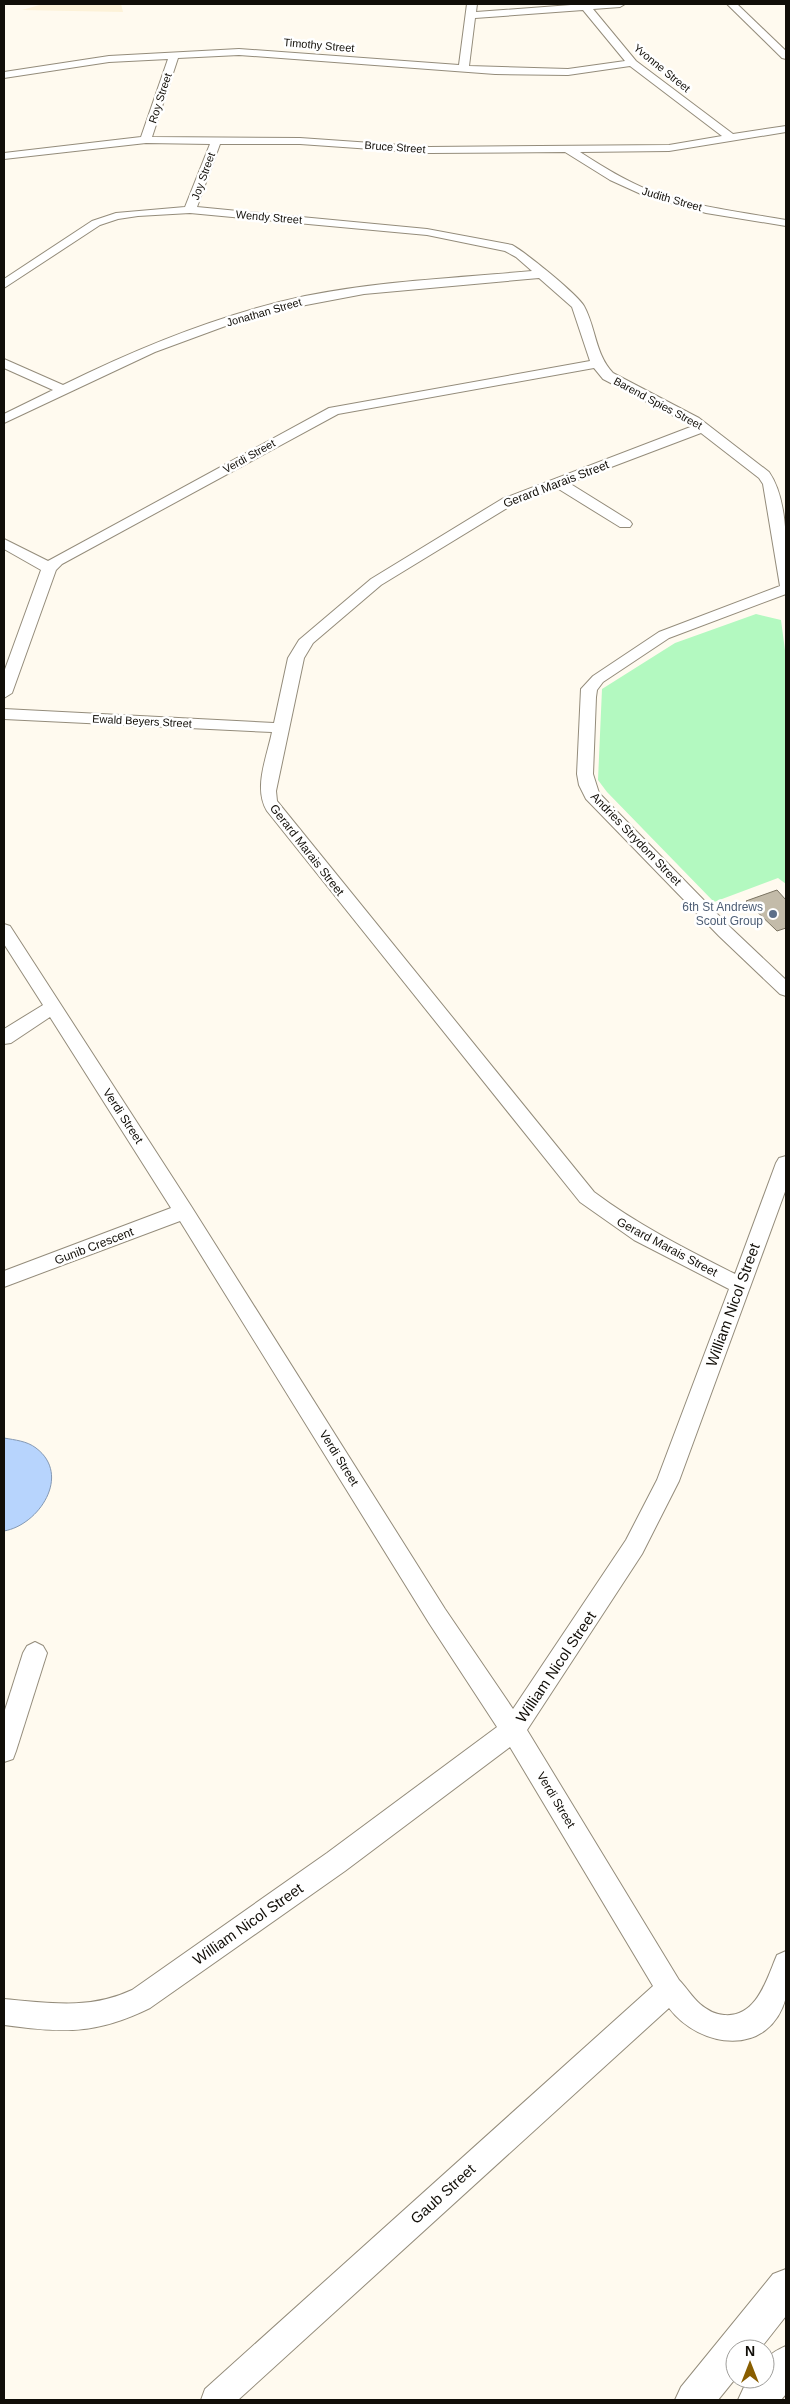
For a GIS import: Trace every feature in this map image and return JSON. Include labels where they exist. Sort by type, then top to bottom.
[{"type":"main road","points":[[743,2339],[786,2287]]},
{"type":"main road","points":[[694,2400],[725,2361]]},
{"type":"main road","points":[[757,2400],[786,2365]]},
{"type":"street","points":[[463,70],[472,4]]},
{"type":"street","points":[[471,15],[620,4]]},
{"type":"street","points":[[732,4],[786,56]]},
{"type":"street","name":"Yvonne Street","points":[[586,7],[632,63],[731,138]]},
{"type":"street","name":"Timothy Street","points":[[4,76],[104,60],[249,52],[463,70],[563,72],[632,63]]},
{"type":"street","name":"Roy Street","points":[[146,140],[174,56]]},
{"type":"street","name":"Bruce Street","points":[[4,156],[146,140],[300,141],[429,150],[669,148],[786,129]]},
{"type":"street","name":"Joy Street","points":[[190,210],[216,141]]},
{"type":"street","name":"Judith Street","points":[[567,149],[631,186],[648,193],[714,210],[786,223]]},
{"type":"street","name":"Wendy Street","points":[[4,284],[104,219],[124,214],[190,210],[447,235],[514,251],[542,274]]},
{"type":"street","name":"Barend Spies Street","points":[[542,274],[580,309],[597,364],[615,381],[703,427],[740,454],[768,479],[774,505],[786,585]]},
{"type":"street","name":"Jonathan Street","points":[[4,419],[155,347],[288,304],[385,287],[542,274]]},
{"type":"street","points":[[4,363],[62,390]]},
{"type":"street","name":"Verdi Street","points":[[49,568],[57,561],[334,411],[597,364]]},
{"type":"street","name":"Gerard Marais Street","points":[[703,427],[508,502],[376,582],[328,620],[307,640],[296,658],[268,792],[269,801],[275,811],[587,1197],[639,1235],[739,1285]]},
{"type":"street","points":[[559,483],[625,524]]},
{"type":"street","points":[[4,543],[49,568],[4,693]]},
{"type":"street","name":"Andries Strydom Street","points":[[786,589],[664,635],[598,679],[589,689],[585,774],[587,785],[592,795],[725,932],[786,990]]},
{"type":"street","name":"Ewald Beyers Street","points":[[4,714],[281,728]]},
{"type":"street","name":"Verdi Street","points":[[4,930],[184,1211],[438,1616],[513,1730],[670,1989],[691,2014],[703,2022],[723,2030],[746,2027],[762,2013],[786,1964]]},
{"type":"street","points":[[4,1038],[53,1007]]},
{"type":"street","name":"William Nicol Street","points":[[4,2012],[86,2018],[118,2011],[141,1999],[336,1862],[513,1730],[591,1615],[651,1517],[668,1482],[739,1285],[786,1163]]},
{"type":"street","name":"Gunib Crescent","points":[[4,1279],[184,1211]]},
{"type":"street","points":[[4,1751],[7,1727],[35,1653]]},
{"type":"street","name":"Gaub Street","points":[[216,2400],[670,1989]]},
{"type":"shaded area","points":[[43,4],[121,4],[123,12],[22,10]]},
{"type":"green space","points":[[756,614],[781,620],[786,658],[786,884],[778,878],[714,902],[607,792],[598,780],[602,689],[675,643]]},
{"type":"water","points":[[4,1438],[25,1442],[36,1448],[46,1459],[51,1472],[51,1485],[47,1497],[29,1519],[17,1527],[4,1531]]},
{"type":"building","name":"6th St Andrews Scout Group","points":[[777,890],[786,900],[786,928],[777,931],[746,901]]},
{"type":"place","name":"6th St Andrews Scout Group","points":[[773,914]]}]
